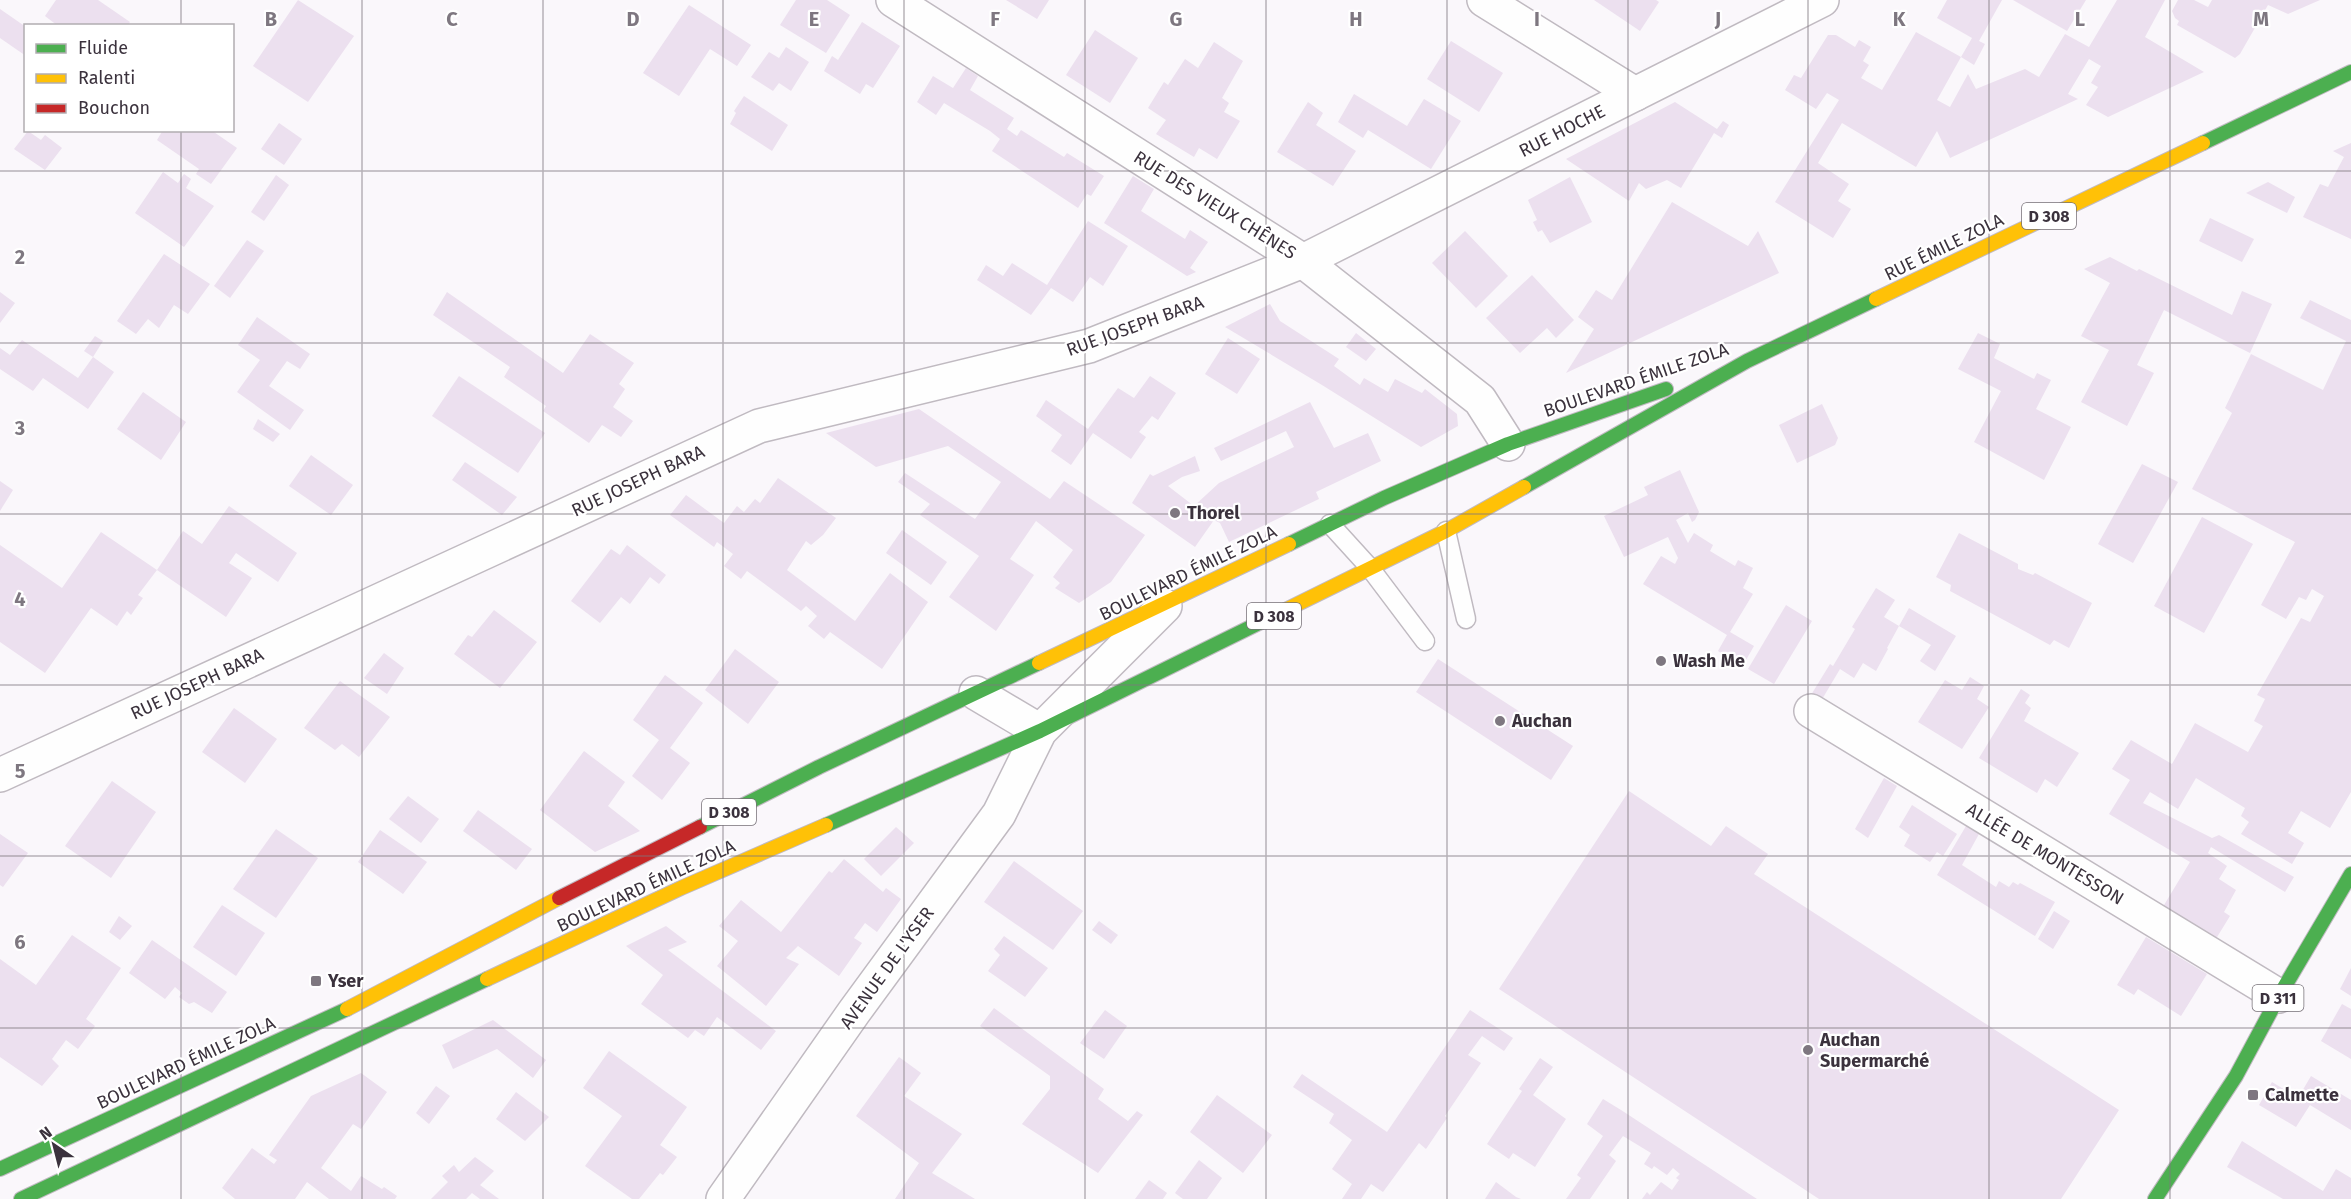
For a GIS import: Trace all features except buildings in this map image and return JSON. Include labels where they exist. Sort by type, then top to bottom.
[{"type":"main road","name":"RUE ÉMILE ZOLA","points":[[1747,360],[2351,72]]},
{"type":"main road","name":"BOULEVARD ÉMILE ZOLA","points":[[0,1168],[347,1009],[788,782],[1168,603],[1384,498],[1508,444],[1747,360]]},
{"type":"main road","name":"BOULEVARD ÉMILE ZOLA","points":[[21,1199],[681,888],[1040,731],[1446,531],[1747,360]]},
{"type":"main road","name":"D 311","points":[[2155,1199],[2236,1076],[2279,996],[2351,874]]},
{"type":"street","name":"RUE DES VIEUX CHÊNES","points":[[893,0],[1303,261],[1480,400],[1508,444]]},
{"type":"street","points":[[1484,0],[1635,94]]},
{"type":"street","name":"RUE HOCHE","points":[[1303,261],[1822,0]]},
{"type":"street","name":"RUE JOSEPH BARA","points":[[0,775],[759,426],[1089,346],[1303,261]]},
{"type":"street","name":"AVENUE DE L'YSER","points":[[723,1199],[854,1012],[999,814],[1040,731],[1168,603]]},
{"type":"street","points":[[976,693],[1040,731]]},
{"type":"street","name":"ALLÉE DE MONTESSON","points":[[1811,711],[2279,996]]},
{"type":"lane","points":[[1330,525],[1370,568],[1425,641]]},
{"type":"lane","points":[[1446,531],[1466,619]]},
{"type":"traffic: fast","points":[[2203,143],[2351,72]]},
{"type":"traffic: fast","points":[[1524,487],[1747,361],[1876,299]]},
{"type":"traffic: fast","points":[[1289,544],[1384,498],[1508,444],[1666,389]]},
{"type":"traffic: fast","points":[[826,825],[1040,731],[1261,622]]},
{"type":"traffic: fast","points":[[700,827],[819,767],[1039,663]]},
{"type":"traffic: fast","points":[[2155,1199],[2236,1076],[2279,996],[2351,874]]},
{"type":"traffic: fast","points":[[21,1199],[487,979]]},
{"type":"traffic: fast","points":[[0,1169],[347,1009]]},
{"type":"traffic: slow","points":[[1876,299],[2203,143]]},
{"type":"traffic: slow","points":[[1261,622],[1446,531],[1524,487]]},
{"type":"traffic: slow","points":[[1039,663],[1289,544]]},
{"type":"traffic: slow","points":[[487,979],[681,888],[826,825]]},
{"type":"traffic: slow","points":[[347,1009],[559,898]]},
{"type":"traffic: jam","points":[[559,898],[700,827]]},
{"type":"place","name":"Thorel","points":[[1175,513]]},
{"type":"place","name":"Wash Me","points":[[1661,661]]},
{"type":"place","name":"Auchan","points":[[1500,721]]},
{"type":"place","name":"Yser","points":[[316,981]]},
{"type":"place","name":"Auchan Supermarché","points":[[1808,1050]]},
{"type":"place","name":"Calmette","points":[[2253,1095]]}]
